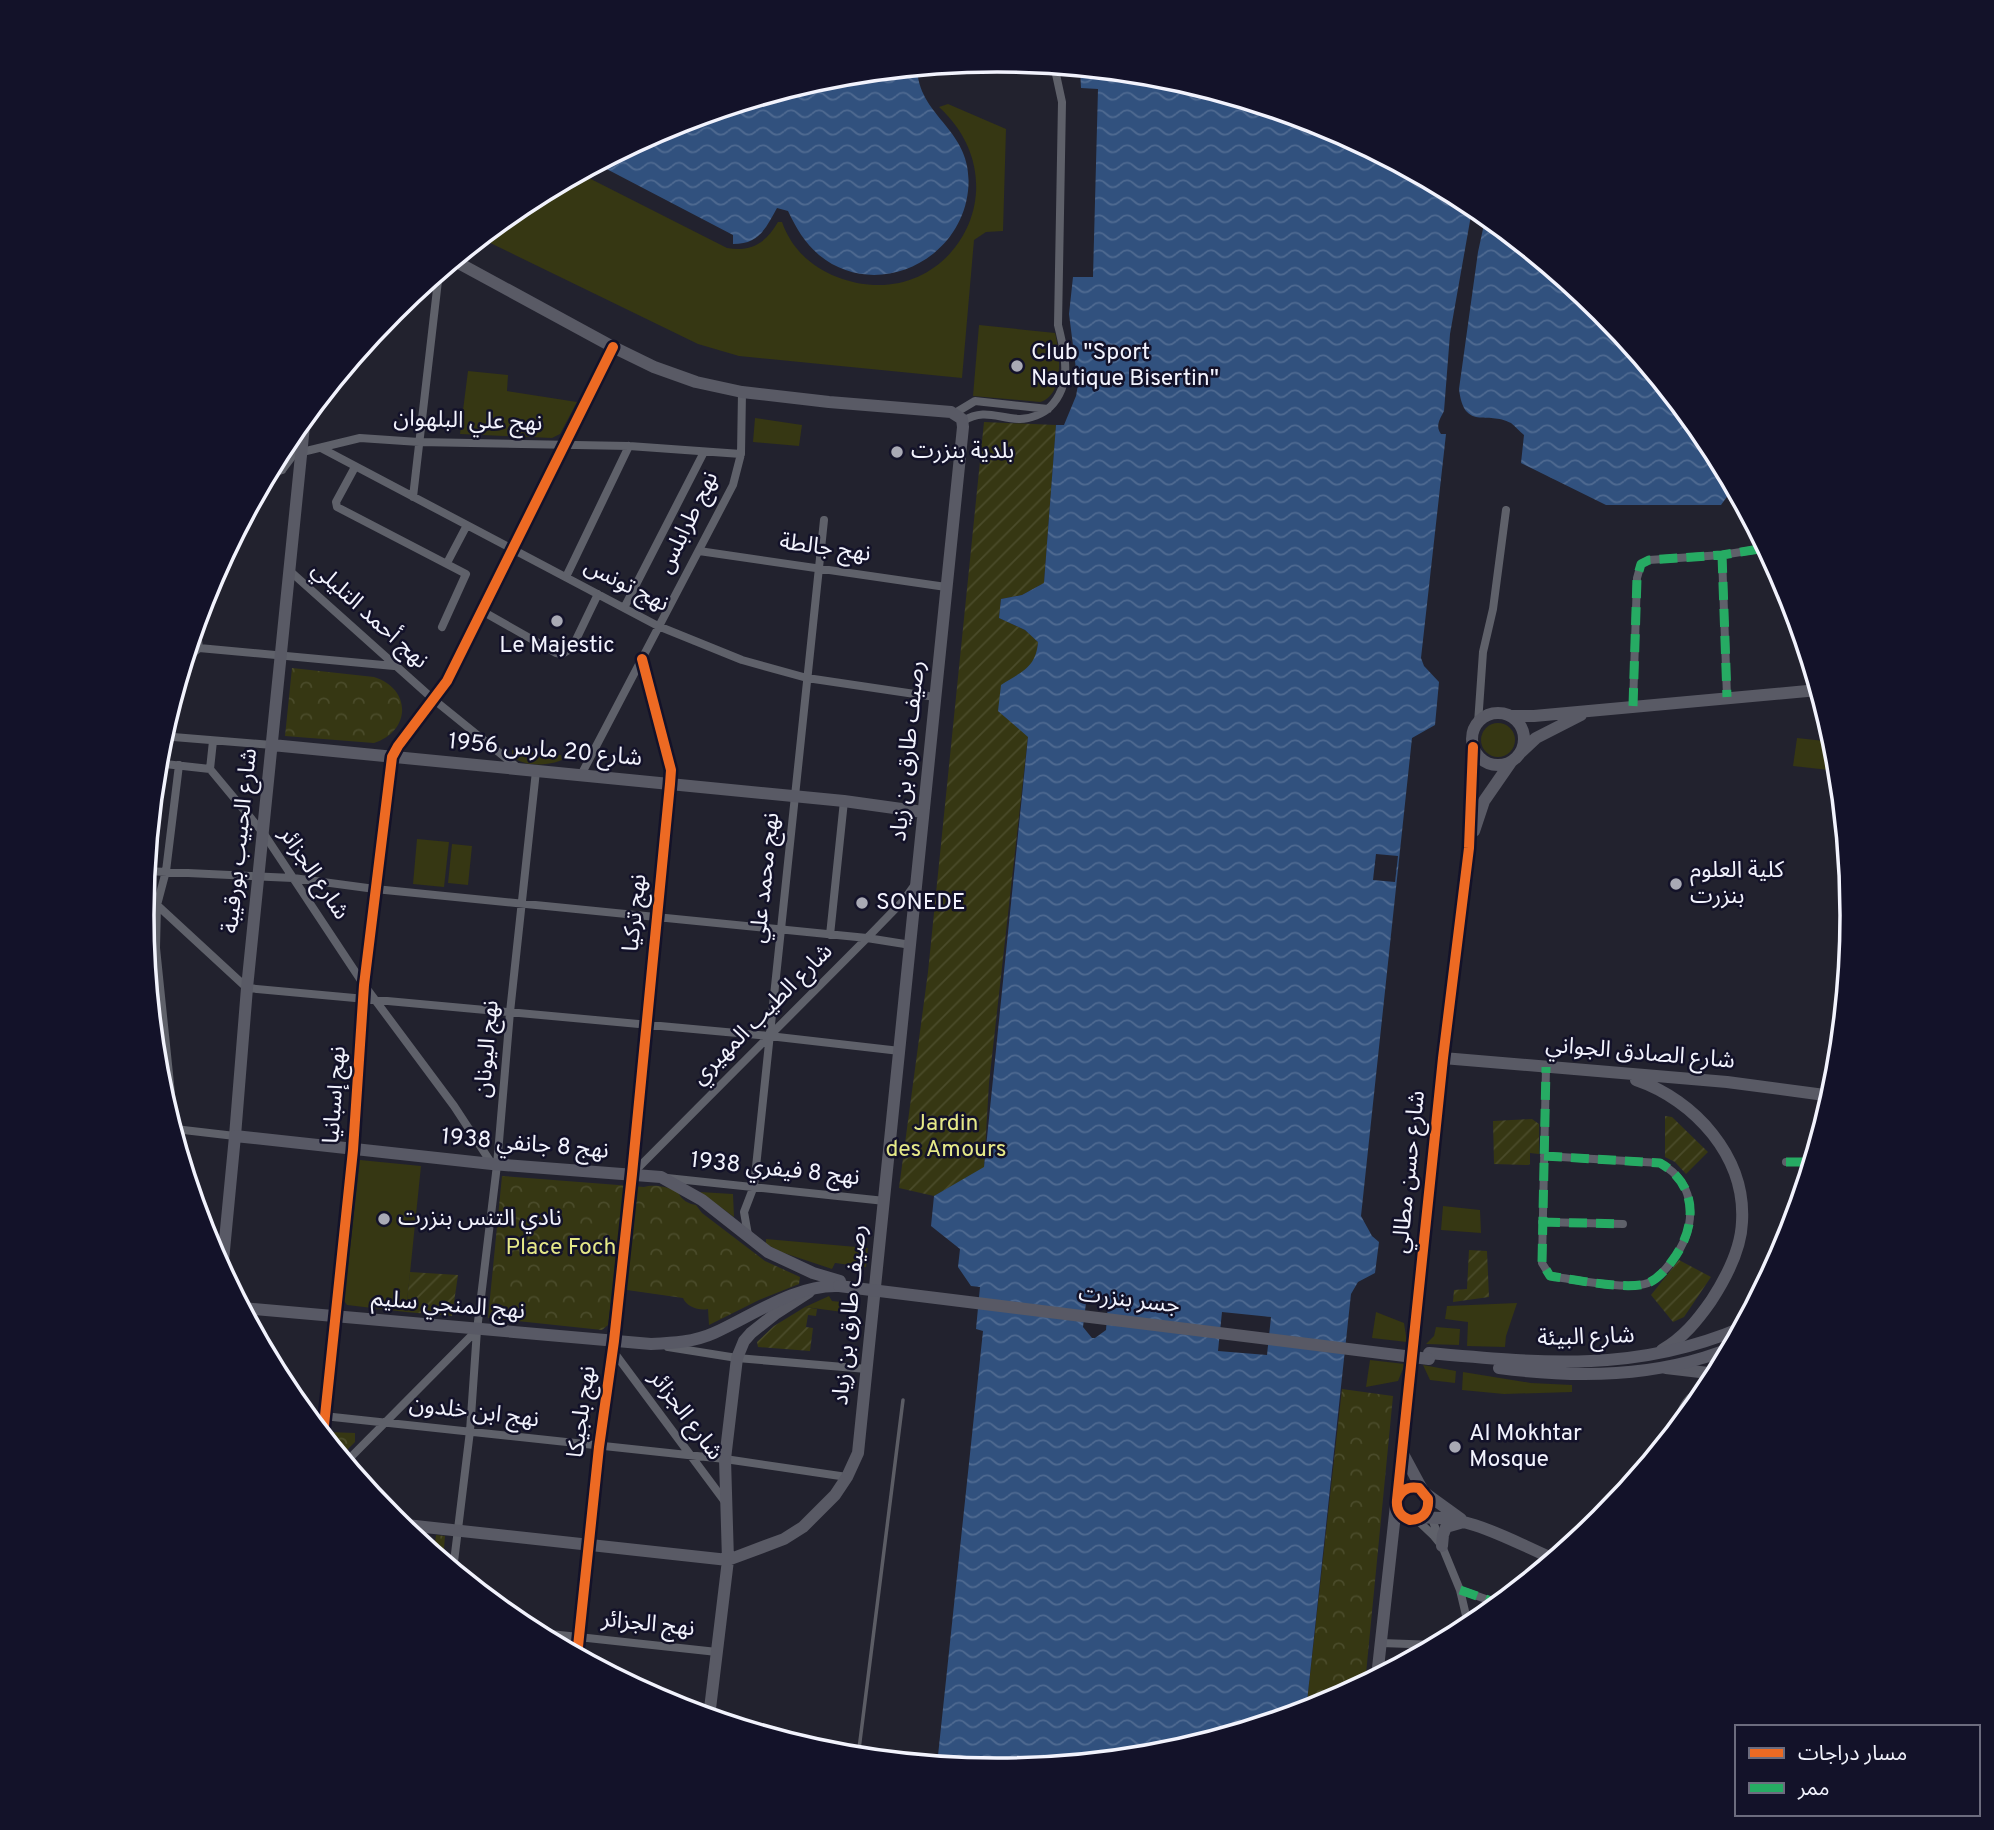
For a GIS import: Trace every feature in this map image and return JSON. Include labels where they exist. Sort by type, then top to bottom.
[{"type":"main road","name":"نهج 8 جانفي 1938","points":[[235,1136],[494,1164],[661,1177],[702,1200],[749,1238],[821,1284]]},
{"type":"main road","name":"شارع الحبيب بورقيبة","points":[[224,1251],[235,1136]]},
{"type":"main road","name":"نهج المنجي سليم","points":[[252,1309],[613,1346],[682,1342],[700,1338],[764,1307],[821,1284]]},
{"type":"main road","name":"جسر بنزرت","points":[[821,1284],[840,1284],[1429,1356]]},
{"type":"main road","name":"شارع البيئة","points":[[1656,1361],[1729,1333]]},
{"type":"main road","name":"شارع البيئة","points":[[1429,1356],[1509,1361],[1689,1361],[1717,1352]]},
{"type":"street","points":[[461,264],[613,347],[676,375],[742,392],[959,417],[975,414],[1023,419],[1041,414],[1060,394],[1065,377],[1065,352],[1058,325],[1062,103],[1056,74]]},
{"type":"street","points":[[412,497],[438,284]]},
{"type":"street","points":[[392,757],[397,746],[447,681],[613,347]]},
{"type":"street","name":"نهج طرابلس","points":[[581,775],[733,485],[741,454],[742,392]]},
{"type":"street","points":[[959,417],[975,401],[1048,409]]},
{"type":"street","name":"رصيف طارق بن زياد","points":[[728,1560],[784,1539],[803,1527],[821,1512],[847,1477],[858,1452],[946,587],[959,417]]},
{"type":"street","name":"نهج علي البلهوان","points":[[298,453],[360,438],[419,442],[629,446],[741,454]]},
{"type":"street","name":"شارع الحبيب بورقيبة","points":[[235,1136],[300,441]]},
{"type":"street","points":[[566,577],[629,446]]},
{"type":"street","name":"نهج تونس","points":[[321,448],[659,626],[742,660],[807,678],[935,696]]},
{"type":"street","points":[[624,608],[704,452]]},
{"type":"street","points":[[292,453],[298,453]]},
{"type":"street","points":[[282,470],[298,453]]},
{"type":"street","points":[[355,467],[336,502],[337,507],[463,571],[466,577],[442,627]]},
{"type":"street","points":[[1469,848],[1474,730],[1478,723],[1483,652],[1493,609],[1506,510]]},
{"type":"street","name":"نهج محمد علي","points":[[749,1238],[744,1212],[754,1186],[824,520]]},
{"type":"street","points":[[447,563],[467,525]]},
{"type":"street","points":[[1633,706],[1637,578],[1642,564],[1649,560],[1756,549]]},
{"type":"street","name":"نهج جالطة","points":[[699,551],[946,587]]},
{"type":"street","points":[[1721,555],[1727,697]]},
{"type":"street","name":"نهج أحمد التليلي","points":[[290,572],[394,666],[519,769]]},
{"type":"street","points":[[482,611],[562,654],[572,648],[598,594]]},
{"type":"street","points":[[199,648],[394,666]]},
{"type":"street","name":"نهج تركيا","points":[[632,1174],[671,770],[642,659]]},
{"type":"street","points":[[1478,723],[1492,714],[1510,716],[1591,711],[1809,688]]},
{"type":"street","points":[[1473,747],[1482,760],[1505,764],[1536,738],[1591,711]]},
{"type":"street","points":[[1469,848],[1484,801],[1521,749],[1523,734],[1516,720],[1510,716]]},
{"type":"street","name":"شارع 20 مارس 1956","points":[[173,737],[796,796],[923,813]]},
{"type":"street","points":[[168,764],[210,769],[213,741]]},
{"type":"street","name":"نهج إسبانيا","points":[[324,1423],[353,1150],[364,985],[392,757]]},
{"type":"street","points":[[170,1078],[156,948],[157,905],[166,871],[178,765]]},
{"type":"street","name":"شارع الجزائر","points":[[210,769],[264,834],[364,985],[494,1164]]},
{"type":"street","name":"نهج اليونان","points":[[454,1560],[470,1431],[477,1330],[536,771]]},
{"type":"street","points":[[830,934],[844,801]]},
{"type":"street","name":"شارع حسن مطالي","points":[[1378,1667],[1443,1058],[1469,848]]},
{"type":"street","points":[[156,871],[293,878],[375,889],[867,938],[911,945]]},
{"type":"street","name":"شارع الطيب المهيري","points":[[632,1174],[903,901],[917,881]]},
{"type":"street","points":[[154,902],[247,988],[769,1036],[900,1051]]},
{"type":"street","name":"شارع الصادق الجواني","points":[[1443,1058],[1727,1082],[1821,1094]]},
{"type":"street","points":[[1544,1156],[1660,1163],[1674,1171],[1685,1185],[1690,1206],[1690,1229],[1680,1250],[1660,1275],[1648,1283],[1635,1286],[1584,1282],[1550,1276],[1542,1263],[1542,1222],[1546,1067]]},
{"type":"street","points":[[1620,1074],[1651,1085],[1669,1096],[1709,1129],[1722,1146],[1740,1192],[1743,1221],[1739,1243],[1718,1290],[1684,1334],[1656,1361]]},
{"type":"street","points":[[181,1130],[235,1136]]},
{"type":"street","points":[[1786,1162],[1803,1162]]},
{"type":"street","name":"نهج بلجيكا","points":[[578,1647],[632,1174]]},
{"type":"street","name":"نهج 8 فيفري 1938","points":[[661,1177],[885,1201]]},
{"type":"street","points":[[1542,1222],[1623,1224]]},
{"type":"street","points":[[710,1707],[728,1560],[725,1459],[737,1358],[744,1341],[751,1333],[821,1284]]},
{"type":"street","points":[[351,1457],[477,1330]]},
{"type":"street","name":"نهج المنجي سليم","points":[[651,1344],[737,1358],[867,1369]]},
{"type":"street","name":"شارع الجزائر","points":[[613,1346],[727,1504]]},
{"type":"street","points":[[1656,1361],[1705,1371]]},
{"type":"street","name":"نهج ابن خلدون","points":[[319,1415],[692,1455],[847,1477]]},
{"type":"street","points":[[1402,1452],[1433,1535],[1442,1546]]},
{"type":"street","points":[[1466,1615],[1460,1590],[1442,1546],[1422,1509],[1419,1488],[1403,1490],[1396,1502],[1401,1515],[1422,1509],[1545,1555]]},
{"type":"street","points":[[1422,1509],[1465,1523]]},
{"type":"street","points":[[1394,1532],[1401,1523],[1422,1509]]},
{"type":"street","points":[[1442,1546],[1446,1527],[1465,1523]]},
{"type":"street","points":[[417,1526],[728,1560]]},
{"type":"street","points":[[1460,1590],[1488,1600]]},
{"type":"street","name":"نهج الجزائر","points":[[559,1635],[717,1652]]},
{"type":"street","points":[[1381,1643],[1420,1644]]},
{"type":"green space","points":[[948,104],[1006,129],[1003,231],[986,232],[974,240],[962,378],[739,356],[698,344],[489,242],[589,178],[727,248],[751,247],[763,241],[778,222],[782,222],[803,256],[828,273],[876,285],[911,280],[940,263],[962,238],[974,207],[975,174],[964,139],[939,107]]},
{"type":"green space","name":"Club \"Sport Nautique Bisertin\"","points":[[979,325],[1055,333],[1059,372],[1054,391],[1048,398],[1040,402],[973,396]]},
{"type":"green space","points":[[468,371],[508,375],[507,391],[577,402],[560,434],[552,438],[460,434]]},
{"type":"green space","points":[[755,418],[802,425],[799,446],[753,442]]},
{"type":"green space","name":"Jardin des Amours","points":[[984,422],[1056,425],[1044,583],[1022,595],[1001,599],[999,618],[1025,630],[1038,642],[1037,657],[998,711],[1028,736],[989,1083],[984,1168],[934,1196],[899,1188],[928,972]]},
{"type":"green space","points":[[292,668],[374,677],[395,691],[402,710],[400,720],[386,737],[374,743],[285,736]]},
{"type":"green space","points":[[1498,723],[1510,728],[1515,740],[1510,752],[1498,757],[1486,752],[1481,740],[1486,728]]},
{"type":"green space","points":[[1797,738],[1822,741],[1827,770],[1793,766]]},
{"type":"green space","points":[[512,750],[561,755],[562,760],[530,764],[512,757]]},
{"type":"green space","points":[[417,839],[449,842],[444,887],[413,884]]},
{"type":"green space","points":[[452,844],[472,846],[468,885],[448,883]]},
{"type":"green space","points":[[1665,1116],[1672,1117],[1708,1152],[1686,1174],[1675,1162],[1665,1157]]},
{"type":"green space","points":[[1532,1119],[1539,1124],[1539,1154],[1530,1153],[1528,1165],[1494,1164],[1493,1121]]},
{"type":"green space","name":"نادي التنس بنزرت","points":[[360,1160],[421,1166],[406,1312],[347,1305],[344,1301]]},
{"type":"green space","name":"Place Foch","points":[[502,1176],[670,1189],[696,1205],[702,1213],[765,1261],[800,1277],[799,1284],[709,1325],[708,1309],[694,1308],[683,1298],[613,1288],[608,1325],[602,1330],[488,1318]]},
{"type":"green space","points":[[700,1192],[733,1194],[734,1217]]},
{"type":"green space","points":[[1443,1206],[1480,1210],[1481,1233],[1441,1230]]},
{"type":"green space","points":[[766,1239],[868,1248],[866,1267],[835,1263],[832,1269],[781,1252],[766,1244]]},
{"type":"green space","points":[[1469,1250],[1487,1251],[1489,1297],[1453,1302],[1454,1290],[1467,1289]]},
{"type":"green space","points":[[1679,1260],[1711,1277],[1684,1317],[1673,1322],[1651,1295]]},
{"type":"green space","points":[[410,1272],[458,1275],[452,1316],[406,1312]]},
{"type":"green space","points":[[829,1296],[832,1301],[851,1303],[850,1313],[805,1307]]},
{"type":"green space","points":[[1517,1303],[1505,1347],[1467,1346],[1468,1322],[1445,1319],[1447,1306]]},
{"type":"green space","points":[[805,1307],[817,1309],[816,1316],[808,1315],[806,1327],[813,1328],[810,1351],[758,1347],[757,1342],[774,1326]]},
{"type":"green space","points":[[1376,1312],[1404,1323],[1407,1342],[1372,1338]]},
{"type":"green space","points":[[1436,1327],[1460,1329],[1459,1345],[1426,1344],[1434,1336]]},
{"type":"green space","points":[[1370,1360],[1405,1364],[1398,1381],[1366,1387]]},
{"type":"green space","points":[[1423,1365],[1456,1371],[1455,1383],[1430,1380]]},
{"type":"green space","points":[[1463,1372],[1531,1383],[1572,1385],[1572,1392],[1504,1394],[1462,1390]]},
{"type":"green space","points":[[1342,1389],[1393,1396],[1366,1673],[1307,1699]]},
{"type":"green space","points":[[331,1432],[355,1433],[355,1442],[346,1451]]},
{"type":"green space","points":[[436,1535],[445,1536],[444,1551],[435,1543]]},
{"type":"water","points":[[919,76],[926,100],[955,138],[968,170],[968,191],[962,216],[949,237],[932,255],[912,267],[889,274],[865,274],[841,268],[819,255],[801,235],[788,211],[777,208],[765,228],[755,238],[733,244],[733,235],[606,169],[674,136],[779,100],[832,88]]},
{"type":"water","points":[[1080,77],[1162,88],[1215,100],[1268,117],[1320,136],[1370,159],[1419,185],[1471,218],[1450,334],[1444,411],[1438,425],[1441,434],[1446,434],[1421,658],[1424,666],[1439,682],[1435,725],[1412,738],[1361,1216],[1372,1236],[1379,1242],[1375,1273],[1358,1282],[1351,1294],[1307,1699],[1215,1730],[1107,1751],[997,1758],[938,1756],[983,1331],[976,1329],[980,1287],[971,1286],[958,1267],[960,1249],[931,1226],[934,1196],[984,1167],[1028,737],[998,711],[1001,685],[1031,664],[1038,642],[1025,630],[999,618],[1001,599],[1022,595],[1044,583],[1056,425],[1064,425],[1078,385],[1069,314],[1073,277],[1093,277],[1098,89],[1081,88]],"holes":[[[1096,1294],[1108,1304],[1106,1330],[1092,1338],[1083,1327],[1086,1303]],[[1222,1312],[1271,1317],[1267,1355],[1218,1351]]]},
{"type":"water","points":[[1483,227],[1553,281],[1593,319],[1631,359],[1698,447],[1728,495],[1721,505],[1606,505],[1521,463],[1524,435],[1511,423],[1478,417],[1466,411],[1459,389]]},
{"type":"pier","points":[[1376,854],[1398,856],[1395,882],[1373,880]]},
{"type":"railway","points":[[859,1746],[903,1400]]},
{"type":"marked path","points":[[1633,706],[1637,578],[1641,564],[1649,560],[1722,555],[1756,550]]},
{"type":"marked path","points":[[1722,555],[1727,697]]},
{"type":"marked path","points":[[1544,1156],[1660,1163],[1673,1172],[1688,1195],[1689,1221],[1680,1248],[1662,1274],[1648,1283],[1614,1285],[1550,1276],[1542,1263],[1546,1067]]},
{"type":"marked path","points":[[1786,1162],[1803,1162]]},
{"type":"marked path","points":[[1542,1222],[1623,1224]]},
{"type":"marked path","points":[[1460,1590],[1488,1600]]},
{"type":"cycle path","points":[[324,1423],[353,1150],[364,985],[392,757],[447,681],[613,347]]},
{"type":"cycle path","points":[[578,1647],[632,1174],[671,770],[642,659]]},
{"type":"cycle path","points":[[1397,1500],[1405,1490],[1419,1488],[1428,1499],[1427,1508],[1422,1516],[1410,1520],[1399,1512],[1397,1500],[1443,1058],[1469,848],[1473,747]]},
{"type":"place","name":"Club \"Sport Nautique Bisertin\"","points":[[1017,366]]},
{"type":"place","name":"بلدية بنزرت","points":[[897,452]]},
{"type":"place","name":"Le Majestic","points":[[557,621]]},
{"type":"place","name":"كلية العلوم بنزرت","points":[[1676,884]]},
{"type":"place","name":"SONEDE","points":[[862,903]]},
{"type":"place","name":"نادي التنس بنزرت","points":[[384,1219]]},
{"type":"place","name":"Al Mokhtar Mosque","points":[[1455,1447]]}]
